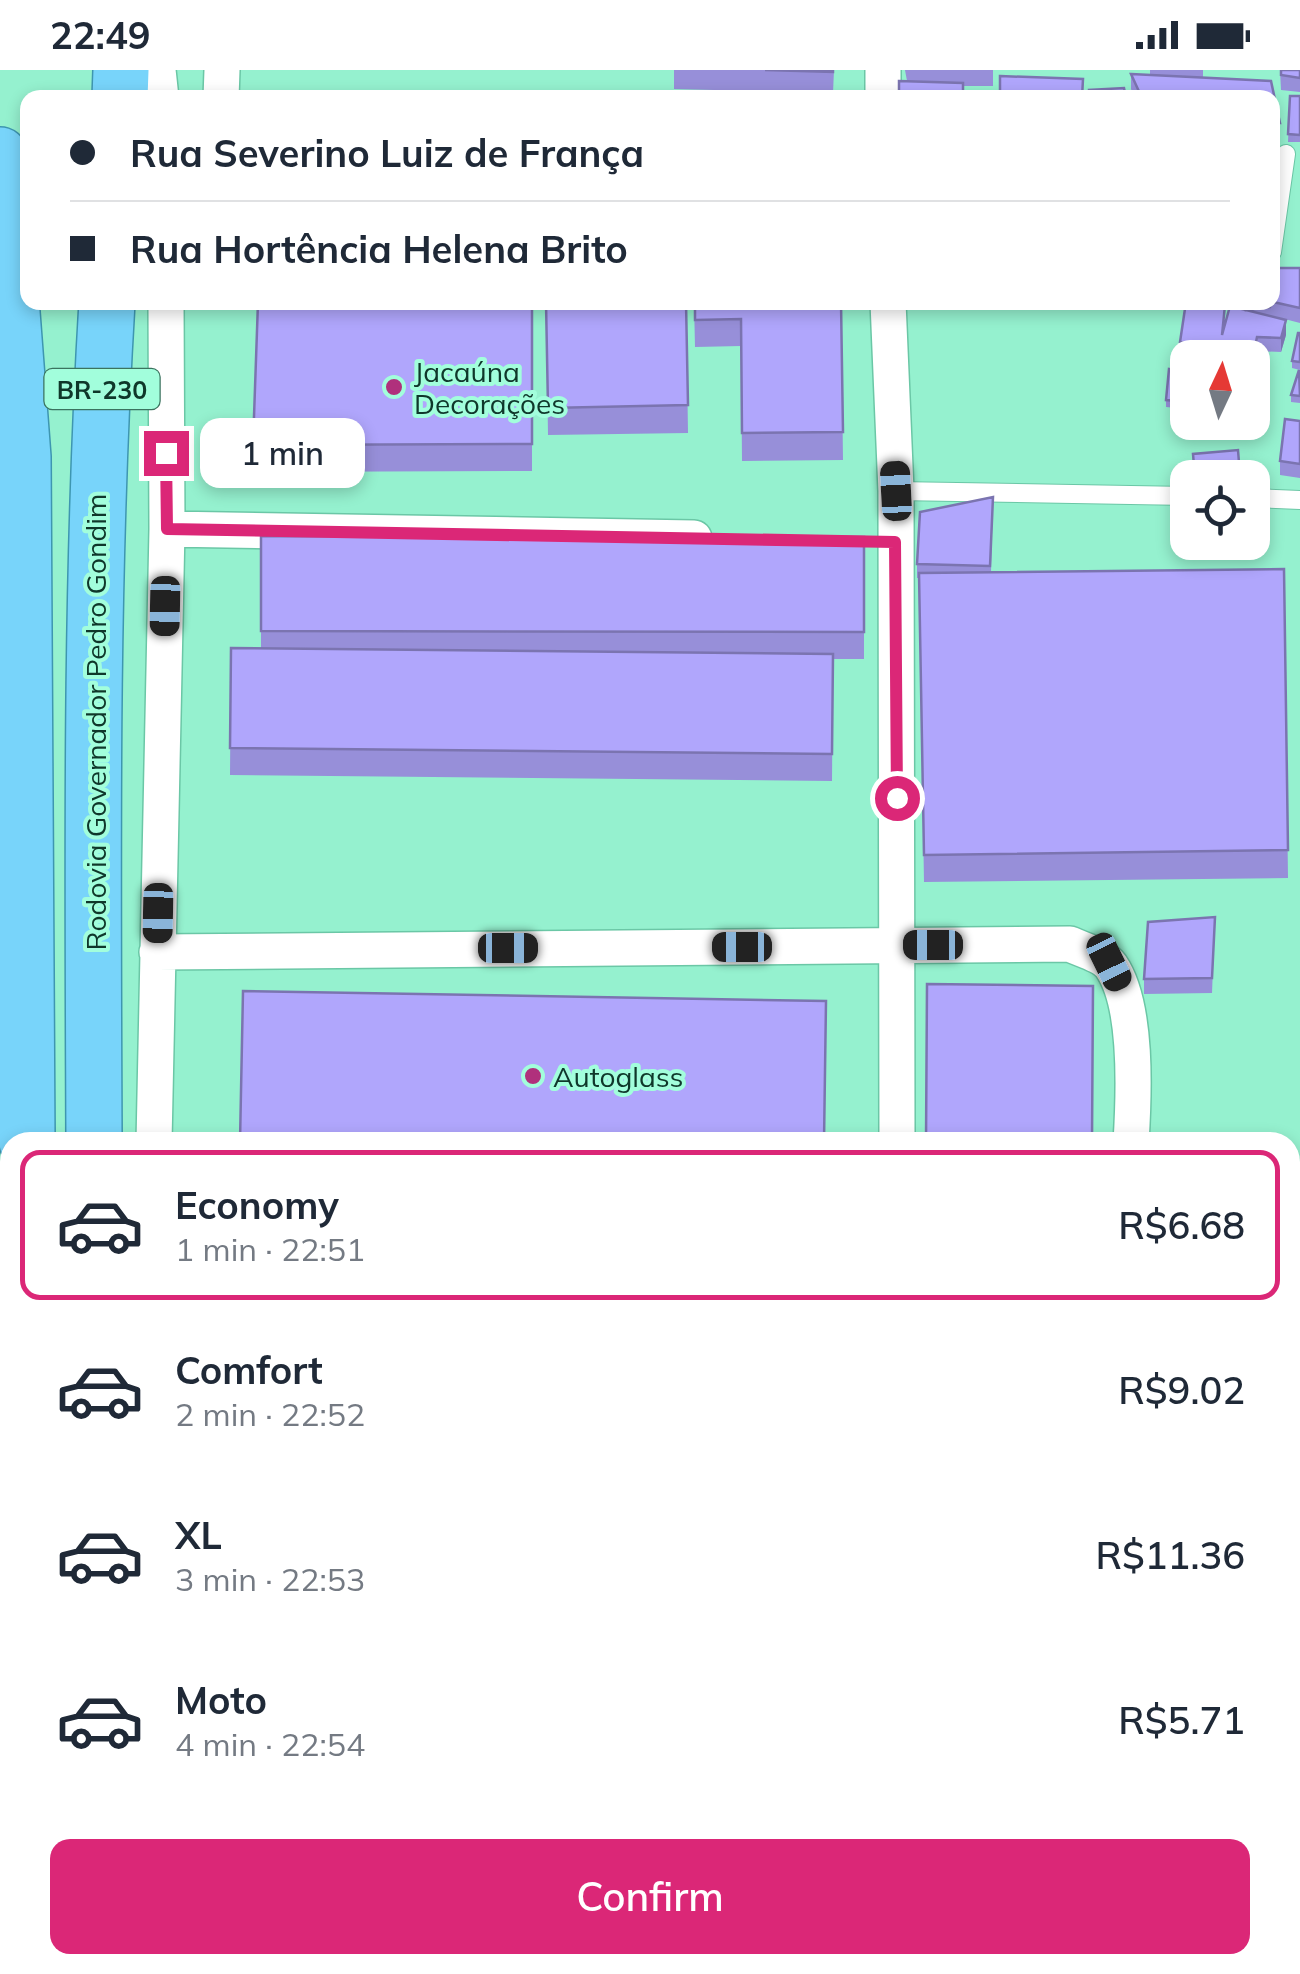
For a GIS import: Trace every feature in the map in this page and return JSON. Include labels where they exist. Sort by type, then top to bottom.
[{"type":"highway","name":"BR-230","points":[[0,155],[23,457],[27,1132]]},
{"type":"highway","name":"Rodovia Governador Pedro Gondim","points":[[94,1132],[93,672],[97,475],[107,310]]},
{"type":"street","points":[[154,1132],[167,529],[166,310]]},
{"type":"street","points":[[888,310],[896,491],[898,1132]]},
{"type":"street","points":[[167,529],[718,538]]},
{"type":"street","points":[[856,541],[895,542]]},
{"type":"street","points":[[0,732],[24,664]]},
{"type":"street","points":[[157,952],[1070,944],[1109,962],[1124,993],[1130,1049],[1131,1132]]},
{"type":"lane","points":[[1280,212],[1286,154]]},
{"type":"lane","points":[[896,491],[1170,496]]},
{"type":"lane","points":[[1270,499],[1300,500]]},
{"type":"building","points":[[765,70],[833,70],[833,72]]},
{"type":"building","points":[[1281,70],[1300,70],[1300,78],[1281,75]]},
{"type":"building","points":[[1131,74],[1271,81],[1273,90],[1138,90]]},
{"type":"building","points":[[1000,76],[1083,79],[1082,90],[1000,90]]},
{"type":"building","points":[[899,81],[963,83],[963,90],[899,90]]},
{"type":"building","points":[[1290,96],[1300,96],[1300,135],[1288,134]]},
{"type":"building","points":[[1280,268],[1300,268],[1300,308],[1280,304]]},
{"type":"building","name":"Jacaúna Decorações","points":[[258,310],[532,310],[532,444],[253,445]]},
{"type":"building","points":[[546,310],[686,310],[688,405],[548,408]]},
{"type":"building","points":[[695,310],[841,310],[843,432],[742,433],[741,319],[695,320]]},
{"type":"building","points":[[1185,310],[1224,310],[1222,335],[1229,310],[1286,320],[1281,338],[1180,340]]},
{"type":"building","points":[[1300,333],[1300,362],[1292,361]]},
{"type":"building","points":[[1169,369],[1170,369],[1170,400],[1166,400]]},
{"type":"building","points":[[1299,370],[1300,396],[1291,395]]},
{"type":"building","points":[[1285,419],[1300,421],[1300,464],[1280,461]]},
{"type":"building","points":[[1238,450],[1239,460],[1194,460],[1193,454]]},
{"type":"building","points":[[993,497],[990,566],[917,564],[920,512]]},
{"type":"building","points":[[261,536],[864,537],[864,632],[261,631]]},
{"type":"building","points":[[1284,569],[1288,850],[924,855],[919,573]]},
{"type":"building","points":[[231,648],[833,654],[832,754],[230,748]]},
{"type":"building","points":[[1215,917],[1212,978],[1144,979],[1148,922]]},
{"type":"building","points":[[927,984],[1093,986],[1092,1132],[926,1132]]},
{"type":"building","name":"Autoglass","points":[[243,991],[826,1001],[824,1132],[240,1132]]},
{"type":"place","name":"Jacaúna Decorações","points":[[394,387]]},
{"type":"place","name":"Autoglass","points":[[533,1076]]},
{"type":"route","points":[[166,453],[167,529],[895,542],[897,798]]}]
